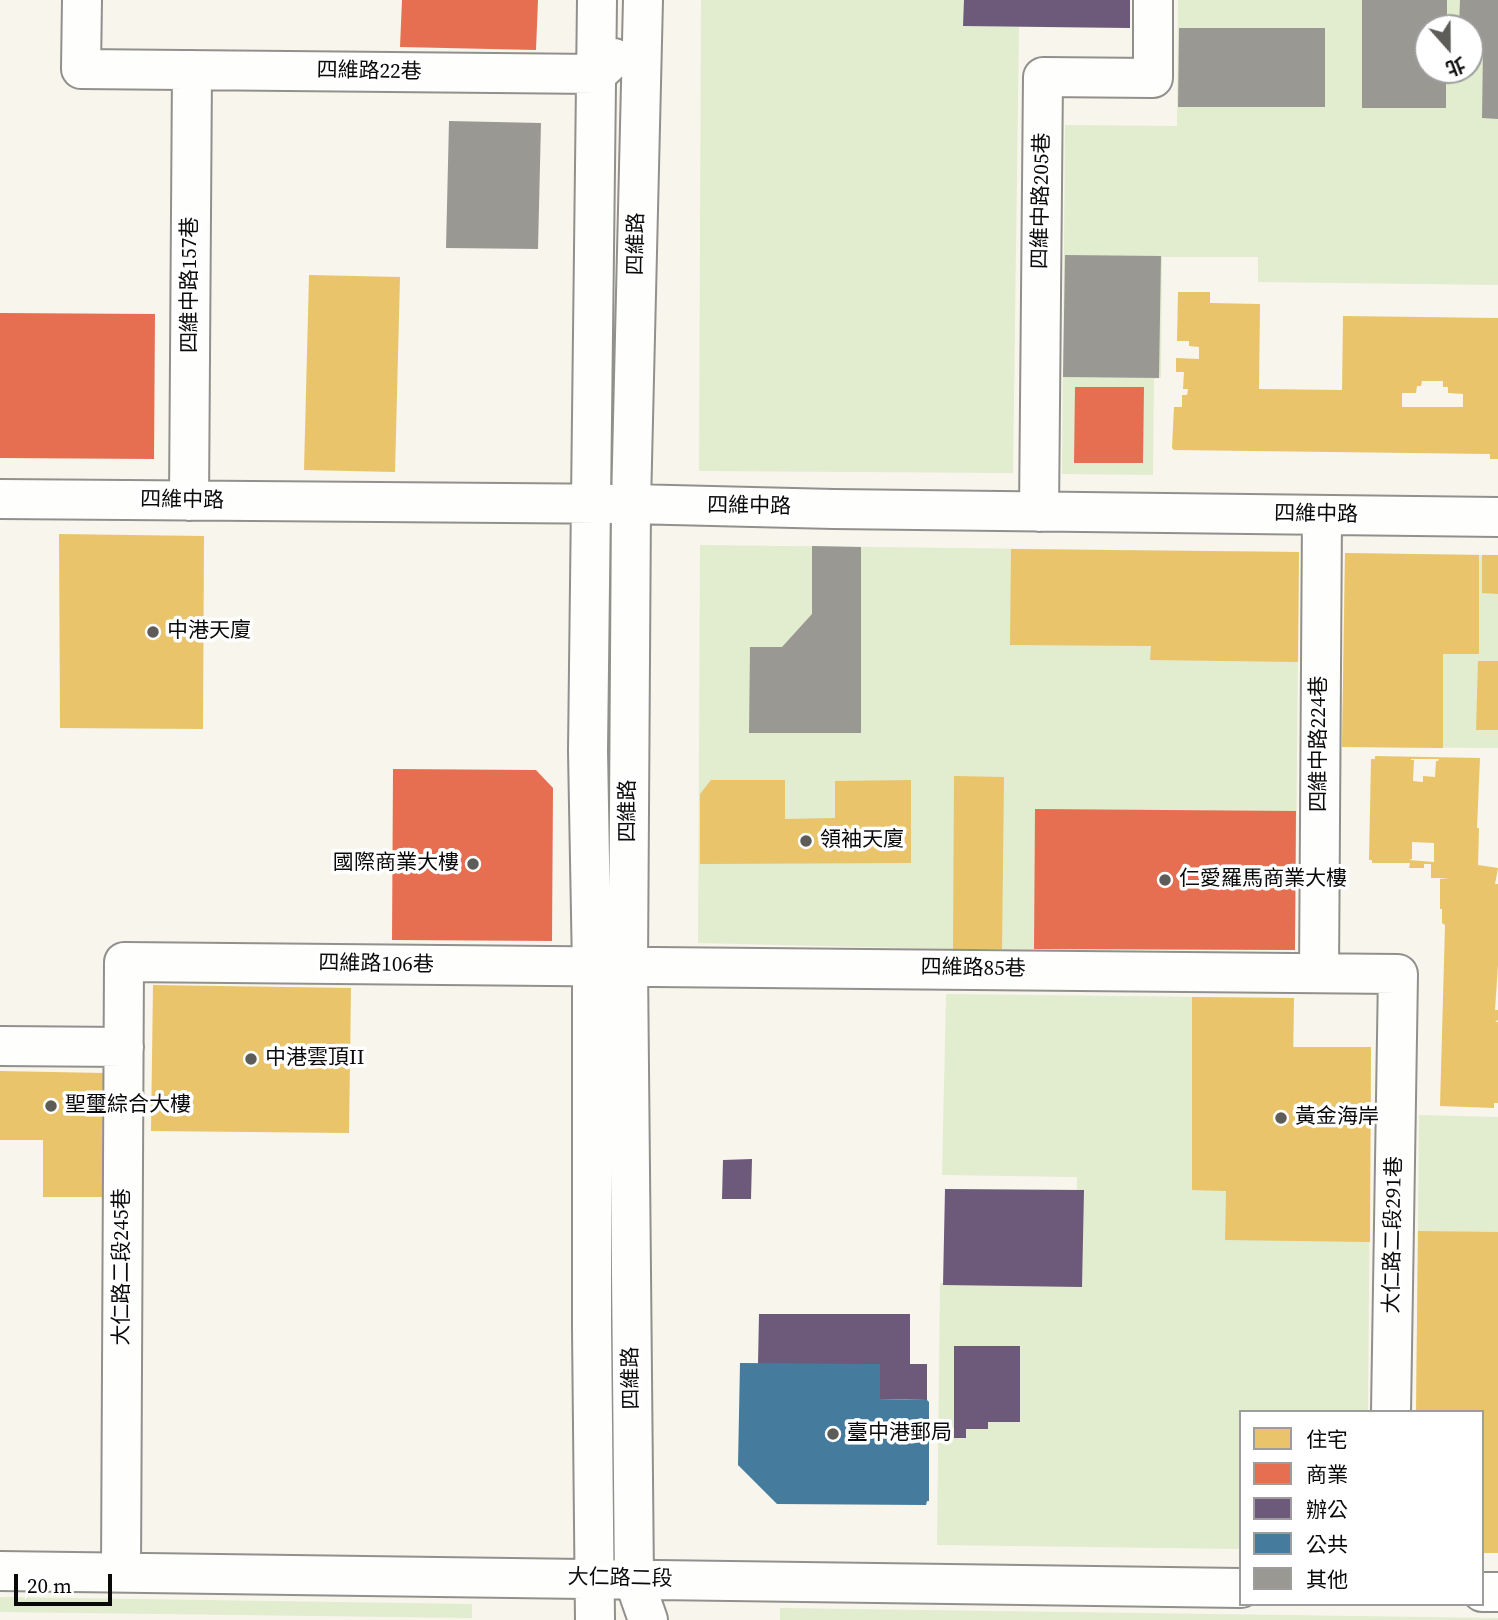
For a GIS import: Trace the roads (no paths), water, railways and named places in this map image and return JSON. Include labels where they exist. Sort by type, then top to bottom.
[{"type":"street","name":"四維路22巷","points":[[82,0],[81,69],[597,74]]},
{"type":"street","name":"四維路","points":[[597,0],[596,261],[588,751],[610,966],[634,1580],[648,1620]]},
{"type":"street","name":"四維中路205巷","points":[[1039,512],[1043,77],[1153,78],[1153,0]]},
{"type":"street","name":"四維路","points":[[595,1620],[592,1328],[631,504],[642,17]]},
{"type":"street","points":[[597,74],[642,17]]},
{"type":"street","name":"四維中路157巷","points":[[189,501],[192,70]]},
{"type":"street","name":"四維中路","points":[[0,499],[631,504],[1498,517]]},
{"type":"street","name":"四維中路224巷","points":[[1319,973],[1322,515]]},
{"type":"street","name":"四維路106巷","points":[[124,962],[610,966]]},
{"type":"street","name":"大仁路二段245巷","points":[[121,1572],[124,962]]},
{"type":"street","name":"四維路85巷","points":[[610,966],[1398,974]]},
{"type":"street","name":"大仁路二段291巷","points":[[1391,1410],[1398,974]]},
{"type":"street","points":[[0,1046],[124,1046]]},
{"type":"street","name":"大仁路二段","points":[[0,1571],[1239,1588]]},
{"type":"place","name":"中港天廈","points":[[153,632]]},
{"type":"place","name":"領袖天廈","points":[[806,841]]},
{"type":"place","name":"國際商業大樓","points":[[473,864]]},
{"type":"place","name":"仁愛羅馬商業大樓","points":[[1165,880]]},
{"type":"place","name":"中港雲頂II","points":[[251,1059]]},
{"type":"place","name":"聖璽綜合大樓","points":[[51,1106]]},
{"type":"place","name":"黃金海岸","points":[[1281,1118]]},
{"type":"place","name":"臺中港郵局","points":[[833,1434]]}]
